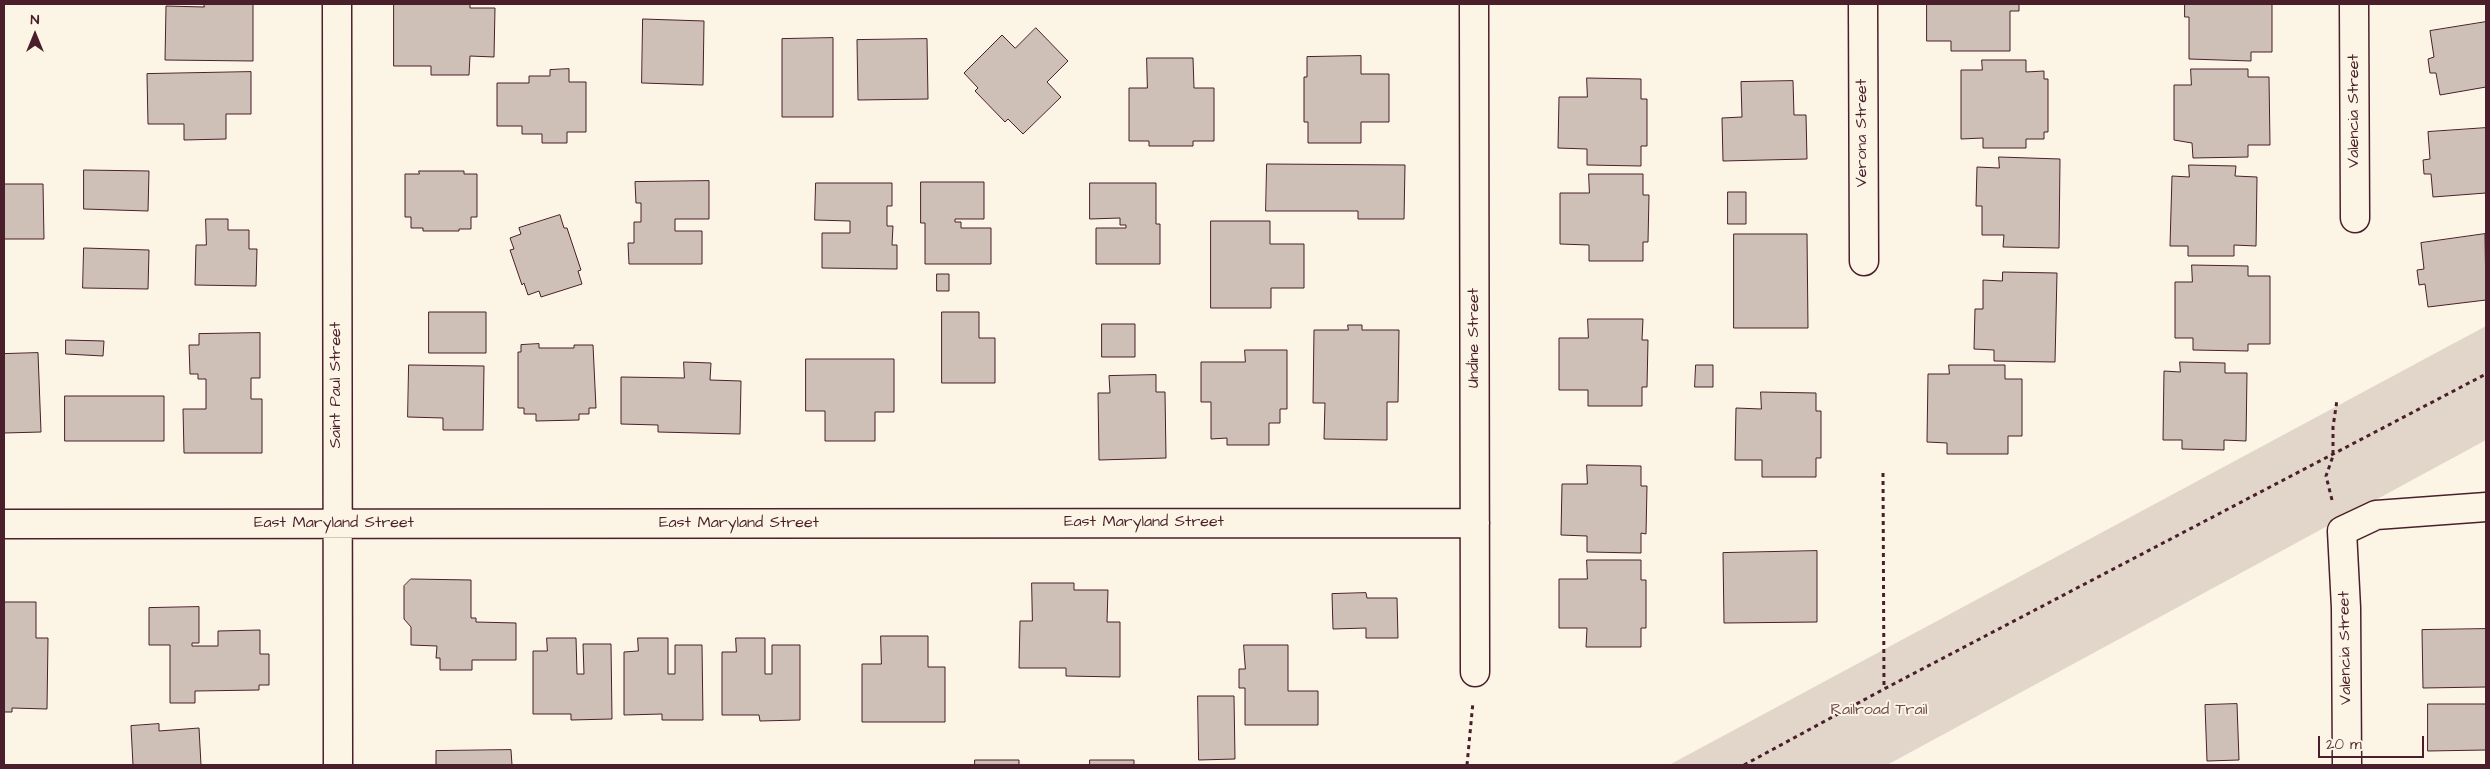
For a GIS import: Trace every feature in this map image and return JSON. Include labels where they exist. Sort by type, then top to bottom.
[{"type":"street","name":"Saint Paul Street","points":[[337,4],[338,765]]},
{"type":"street","name":"Undine Street","points":[[1474,4],[1475,672]]},
{"type":"street","name":"Verona Street","points":[[1863,4],[1864,262]]},
{"type":"street","name":"Valencia Street","points":[[2354,4],[2355,218]]},
{"type":"street","points":[[2342,531],[2376,515],[2486,507]]},
{"type":"street","name":"East Maryland Street","points":[[4,524],[1475,523]]},
{"type":"street","name":"Valencia Street","points":[[2342,531],[2346,608],[2347,765]]},
{"type":"path","points":[[1744,765],[1884,689],[2333,456],[2486,374]]},
{"type":"path","points":[[2337,400],[2333,426],[2333,456],[2326,476],[2342,531]]},
{"type":"path","points":[[1883,473],[1884,689]]},
{"type":"path","points":[[1467,765],[1475,672]]},
{"type":"green space","name":"Railroad Trail","points":[[2486,326],[2486,440],[1887,765],[1669,765]]},
{"type":"building","points":[[204,4],[253,4],[253,61],[165,60],[166,6],[204,7]]},
{"type":"building","points":[[394,4],[470,4],[470,8],[495,8],[494,57],[470,56],[469,75],[431,75],[431,66],[394,66]]},
{"type":"building","points":[[1927,4],[2019,4],[2019,11],[2010,11],[2010,51],[1951,51],[1951,41],[1927,41]]},
{"type":"building","points":[[2185,4],[2272,4],[2272,52],[2251,52],[2251,61],[2189,59],[2189,17],[2185,17]]},
{"type":"building","points":[[643,19],[704,21],[703,85],[642,83]]},
{"type":"building","points":[[2486,22],[2486,87],[2440,95],[2436,73],[2430,73],[2428,59],[2434,57],[2430,31]]},
{"type":"building","points":[[1036,28],[1068,61],[1047,82],[1061,97],[1023,134],[1008,119],[1005,122],[975,91],[978,88],[964,73],[1002,35],[1015,48]]},
{"type":"building","points":[[833,38],[833,117],[782,117],[782,39]]},
{"type":"building","points":[[927,39],[928,99],[858,100],[857,40]]},
{"type":"building","points":[[1361,56],[1361,74],[1389,74],[1389,122],[1361,122],[1361,143],[1308,143],[1308,122],[1304,122],[1304,77],[1307,77],[1307,57]]},
{"type":"building","points":[[1147,58],[1193,58],[1194,88],[1214,88],[1214,141],[1193,141],[1193,146],[1149,146],[1149,141],[1129,141],[1129,88],[1147,88]]},
{"type":"building","points":[[1982,60],[2026,60],[2026,72],[2044,71],[2044,79],[2048,79],[2048,132],[2044,132],[2044,139],[2026,139],[2026,148],[1983,148],[1983,138],[1961,139],[1961,70],[1982,70]]},
{"type":"building","points":[[569,69],[569,82],[586,82],[586,132],[567,132],[567,143],[542,143],[542,134],[522,134],[522,126],[497,126],[497,83],[529,83],[529,76],[550,76],[550,70]]},
{"type":"building","points":[[2191,69],[2248,69],[2248,77],[2269,77],[2270,145],[2248,145],[2248,157],[2193,158],[2192,143],[2174,140],[2174,85],[2191,85]]},
{"type":"building","points":[[251,72],[251,114],[226,114],[226,139],[184,140],[184,124],[148,124],[147,74]]},
{"type":"building","points":[[1587,78],[1641,79],[1641,99],[1647,99],[1647,146],[1641,146],[1641,166],[1587,165],[1587,149],[1558,148],[1559,97],[1587,97]]},
{"type":"building","points":[[1793,81],[1794,115],[1806,115],[1807,159],[1723,161],[1722,118],[1742,117],[1741,82]]},
{"type":"building","points":[[2486,128],[2486,193],[2433,197],[2431,174],[2424,174],[2423,160],[2430,159],[2428,132]]},
{"type":"building","points":[[1999,157],[2060,159],[2059,248],[2003,247],[2004,235],[1982,235],[1982,206],[1976,206],[1977,167],[1999,168]]},
{"type":"building","points":[[1267,164],[1405,165],[1404,219],[1358,219],[1358,211],[1266,211]]},
{"type":"building","points":[[2189,165],[2236,166],[2235,176],[2257,177],[2256,246],[2234,245],[2234,256],[2188,256],[2188,246],[2170,246],[2172,176],[2189,177]]},
{"type":"building","points":[[84,170],[149,171],[148,211],[84,209]]},
{"type":"building","points":[[419,171],[464,171],[464,174],[477,174],[477,217],[471,217],[471,229],[423,231],[423,228],[411,228],[411,217],[405,217],[405,174],[419,174]]},
{"type":"building","points":[[1589,174],[1643,174],[1643,195],[1649,195],[1648,242],[1643,242],[1643,261],[1589,261],[1589,245],[1560,244],[1560,193],[1589,193]]},
{"type":"building","points":[[709,181],[709,219],[675,219],[675,231],[702,231],[702,264],[629,264],[628,243],[634,243],[634,222],[641,222],[641,203],[636,203],[635,182]]},
{"type":"building","points":[[921,182],[984,182],[984,219],[955,219],[955,222],[961,222],[961,228],[991,228],[991,264],[925,264],[925,223],[921,223]]},
{"type":"building","points":[[816,183],[892,183],[892,206],[887,206],[887,226],[893,226],[892,245],[897,245],[897,269],[822,268],[822,233],[850,233],[850,221],[815,220]]},
{"type":"building","points":[[1090,183],[1156,183],[1156,224],[1160,224],[1160,264],[1096,264],[1096,228],[1126,228],[1126,225],[1120,225],[1120,218],[1090,219]]},
{"type":"building","points":[[4,184],[43,184],[44,239],[4,239]]},
{"type":"building","points":[[1728,192],[1746,192],[1746,224],[1728,224]]},
{"type":"building","points":[[560,215],[564,228],[567,228],[581,270],[578,271],[582,284],[541,297],[539,291],[528,295],[524,283],[522,285],[510,250],[514,249],[510,238],[521,234],[519,228]]},
{"type":"building","points":[[206,219],[228,219],[228,230],[249,230],[249,249],[257,249],[256,286],[195,285],[196,245],[206,245]]},
{"type":"building","points":[[1211,221],[1270,221],[1270,244],[1304,244],[1304,288],[1271,288],[1271,308],[1211,308]]},
{"type":"building","points":[[1734,234],[1807,234],[1808,328],[1734,328]]},
{"type":"building","points":[[2485,234],[2486,300],[2428,307],[2425,284],[2419,285],[2417,270],[2424,269],[2421,243]]},
{"type":"building","points":[[84,248],[149,250],[148,289],[83,288]]},
{"type":"building","points":[[2192,265],[2248,266],[2248,276],[2270,276],[2270,344],[2248,344],[2248,351],[2193,350],[2193,338],[2175,338],[2175,282],[2192,282]]},
{"type":"building","points":[[2003,272],[2057,273],[2055,362],[1994,361],[1994,350],[1974,349],[1975,309],[1983,309],[1983,280],[2002,281]]},
{"type":"building","points":[[937,274],[949,274],[949,291],[937,291]]},
{"type":"building","points":[[429,312],[486,312],[486,353],[429,353]]},
{"type":"building","points":[[942,312],[979,312],[979,338],[995,338],[995,383],[942,383]]},
{"type":"building","points":[[1588,319],[1643,319],[1642,340],[1648,340],[1647,387],[1642,387],[1642,406],[1588,406],[1588,390],[1559,390],[1559,338],[1588,338]]},
{"type":"building","points":[[1102,324],[1135,324],[1135,357],[1102,357]]},
{"type":"building","points":[[1348,325],[1362,325],[1362,330],[1399,330],[1398,402],[1387,402],[1387,440],[1324,439],[1325,403],[1313,403],[1314,330],[1348,330]]},
{"type":"building","points":[[260,333],[260,378],[251,378],[251,399],[262,399],[262,453],[184,453],[183,409],[206,409],[206,379],[198,379],[198,374],[190,374],[189,345],[199,345],[199,334]]},
{"type":"building","points":[[66,340],[104,341],[103,356],[66,354]]},
{"type":"building","points":[[539,344],[539,348],[574,348],[574,345],[593,345],[596,408],[589,408],[589,414],[579,414],[579,420],[536,421],[536,414],[524,414],[524,408],[518,408],[518,352],[521,352],[521,345]]},
{"type":"building","points":[[1245,350],[1287,350],[1287,409],[1280,409],[1280,423],[1269,423],[1269,445],[1227,445],[1227,438],[1211,439],[1211,402],[1201,402],[1201,362],[1245,362]]},
{"type":"building","points":[[38,353],[41,432],[4,433],[4,354]]},
{"type":"building","points":[[806,359],[894,359],[894,412],[875,412],[875,441],[825,441],[825,411],[806,411]]},
{"type":"building","points":[[684,362],[711,363],[710,380],[741,381],[740,434],[658,432],[658,425],[621,424],[621,377],[684,378]]},
{"type":"building","points":[[2180,362],[2225,363],[2225,373],[2247,373],[2246,441],[2224,440],[2224,450],[2182,449],[2182,440],[2163,440],[2164,371],[2180,372]]},
{"type":"building","points":[[409,365],[484,366],[483,430],[443,430],[443,418],[408,417]]},
{"type":"building","points":[[1696,365],[1713,365],[1713,387],[1695,387]]},
{"type":"building","points":[[1949,365],[2005,365],[2005,379],[2022,379],[2022,436],[2008,436],[2008,454],[1947,454],[1947,443],[1927,442],[1928,374],[1949,374]]},
{"type":"building","points":[[1156,375],[1156,392],[1165,392],[1166,458],[1099,460],[1098,393],[1110,393],[1109,376]]},
{"type":"building","points":[[1761,392],[1816,393],[1816,411],[1821,411],[1821,458],[1816,458],[1816,477],[1762,477],[1762,460],[1735,460],[1736,408],[1761,409]]},
{"type":"building","points":[[65,396],[164,396],[164,441],[65,441]]},
{"type":"building","points":[[1587,465],[1641,466],[1641,486],[1647,486],[1646,534],[1641,533],[1641,553],[1587,552],[1587,536],[1561,535],[1562,484],[1587,484]]},
{"type":"building","points":[[1817,551],[1817,622],[1724,623],[1723,553]]},
{"type":"building","points":[[1587,560],[1641,560],[1641,580],[1646,580],[1646,628],[1641,628],[1641,647],[1586,647],[1587,628],[1559,628],[1559,579],[1587,579]]},
{"type":"building","points":[[411,579],[471,580],[471,618],[476,618],[476,622],[516,623],[516,660],[472,660],[472,670],[440,670],[440,658],[436,658],[437,646],[411,645],[411,627],[404,619],[404,586]]},
{"type":"building","points":[[1032,583],[1074,583],[1074,590],[1108,590],[1107,622],[1120,622],[1120,677],[1066,676],[1066,668],[1019,668],[1020,621],[1032,621]]},
{"type":"building","points":[[1366,593],[1367,598],[1397,598],[1398,638],[1366,638],[1366,628],[1333,629],[1332,594]]},
{"type":"building","points":[[4,602],[36,602],[36,638],[48,638],[47,709],[12,708],[12,712],[4,712]]},
{"type":"building","points":[[199,607],[199,643],[192,643],[192,646],[218,646],[218,631],[260,630],[260,654],[269,654],[269,685],[259,685],[259,690],[195,691],[195,703],[170,703],[170,645],[149,645],[149,608]]},
{"type":"building","points":[[2486,629],[2486,687],[2423,688],[2422,630]]},
{"type":"building","points":[[881,636],[928,636],[928,667],[945,667],[945,722],[862,722],[862,664],[881,664]]},
{"type":"building","points":[[547,638],[576,638],[577,674],[584,674],[583,644],[611,644],[612,719],[571,720],[571,714],[533,714],[533,651],[547,651]]},
{"type":"building","points":[[638,638],[668,638],[668,674],[675,674],[675,645],[702,645],[703,720],[662,720],[662,714],[624,715],[624,652],[638,651]]},
{"type":"building","points":[[736,638],[765,638],[765,674],[772,674],[772,645],[800,645],[800,720],[760,721],[759,715],[722,715],[722,652],[736,652]]},
{"type":"building","points":[[1244,645],[1288,645],[1288,691],[1318,691],[1318,725],[1245,725],[1245,688],[1239,688],[1239,669],[1245,669]]},
{"type":"building","points":[[1198,696],[1234,696],[1235,759],[1199,760]]},
{"type":"building","points":[[2237,704],[2239,760],[2207,761],[2205,705]]},
{"type":"building","points":[[2428,704],[2486,704],[2486,750],[2428,751]]},
{"type":"building","points":[[159,724],[159,731],[199,728],[201,765],[133,765],[131,726]]},
{"type":"building","points":[[511,750],[512,765],[436,765],[436,751]]},
{"type":"building","points":[[975,760],[1019,760],[1019,765],[975,765]]},
{"type":"building","points":[[1090,760],[1134,760],[1134,765],[1090,765]]}]
